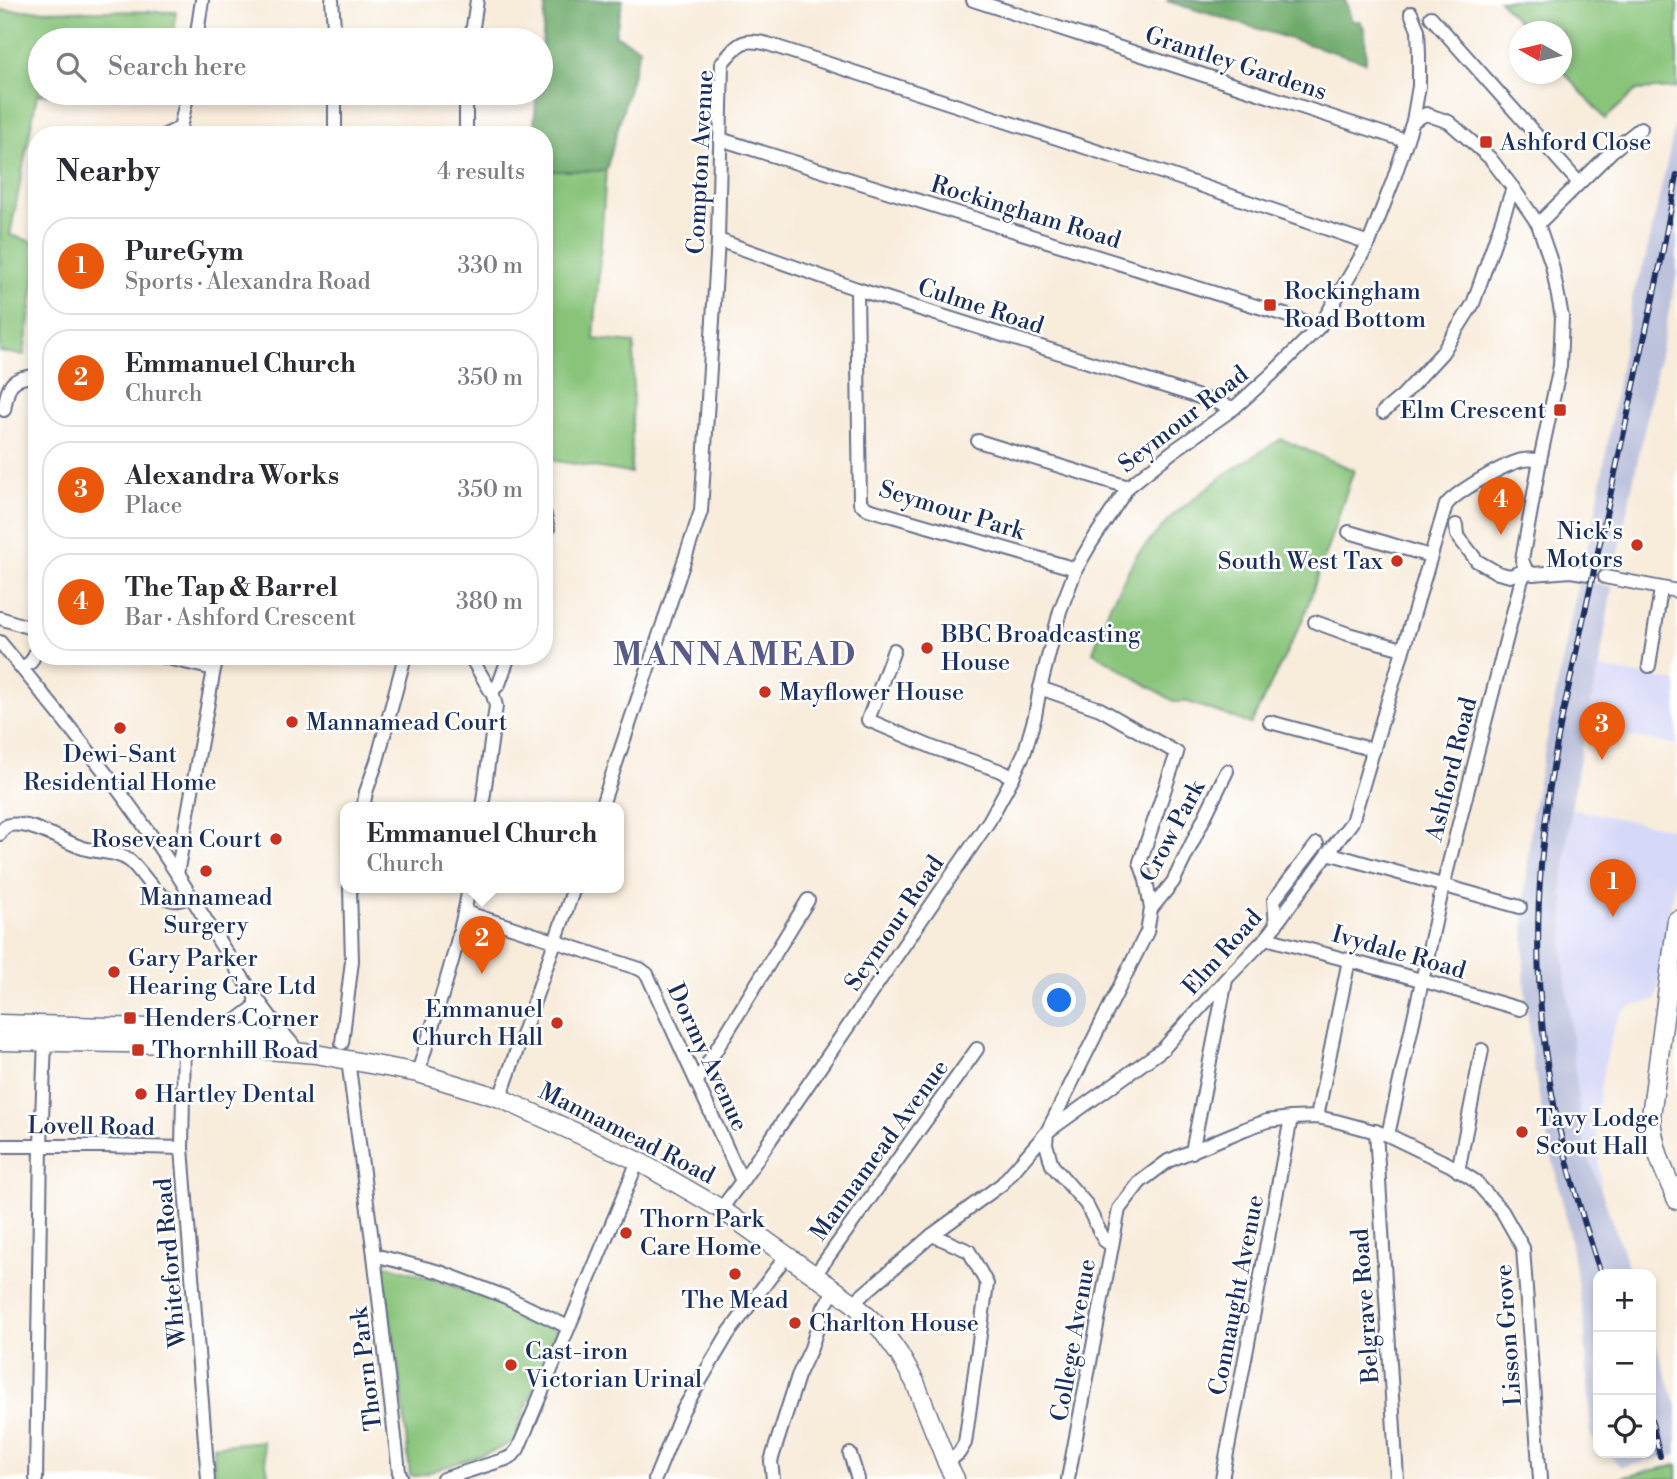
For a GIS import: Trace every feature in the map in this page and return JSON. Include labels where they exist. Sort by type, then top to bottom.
[{"type":"main road","points":[[1677,920],[1671,1007],[1651,1116],[1652,1137],[1658,1159],[1677,1200]]},
{"type":"main road","name":"Mannamead Road","points":[[0,1024],[45,1033],[184,1044],[256,1042],[293,1045],[316,1054]]},
{"type":"main road","name":"Mannamead Road","points":[[0,1041],[45,1033],[219,1030],[256,1042],[316,1054],[345,1051],[500,1098],[638,1161],[721,1209],[853,1303],[881,1329],[915,1382],[951,1471]]},
{"type":"street","points":[[198,28],[202,0]]},
{"type":"street","points":[[332,0],[334,28]]},
{"type":"street","points":[[473,28],[477,0]]},
{"type":"street","name":"Grantley Gardens","points":[[973,0],[1406,141]]},
{"type":"street","name":"Seymour Road","points":[[721,1209],[989,821],[1025,751],[1060,611],[1076,569],[1128,487],[1234,408],[1320,326],[1369,243],[1413,121],[1419,86],[1419,54],[1418,30],[1411,13]]},
{"type":"street","points":[[1431,17],[1579,183]]},
{"type":"street","name":"Compton Avenue","points":[[603,802],[701,511],[718,240],[722,63],[739,44],[754,40],[1170,175],[1369,243]]},
{"type":"street","points":[[180,126],[185,105]]},
{"type":"street","points":[[335,105],[335,126]]},
{"type":"street","points":[[466,105],[466,126]]},
{"type":"street","name":"Ashford Road","points":[[1413,121],[1426,114],[1449,122],[1490,158],[1513,188],[1538,224],[1552,265],[1562,317],[1560,366],[1522,560],[1525,570],[1421,980]]},
{"type":"street","points":[[1538,224],[1612,151],[1641,128]]},
{"type":"street","name":"Rockingham Road","points":[[720,139],[1320,326]]},
{"type":"street","points":[[1383,412],[1404,395],[1442,353],[1473,304],[1513,188]]},
{"type":"street","name":"Culme Road","points":[[718,240],[857,289],[1234,408]]},
{"type":"street","name":"Seymour Park","points":[[857,289],[860,503],[868,509],[1076,569]]},
{"type":"street","points":[[4,410],[10,385],[16,379],[28,377]]},
{"type":"street","points":[[978,441],[1128,487]]},
{"type":"street","name":"Elm Road","points":[[853,1303],[932,1235],[1002,1184],[1047,1132],[1163,1049],[1266,938],[1322,849],[1352,822],[1446,505],[1453,497],[1490,474],[1516,462],[1540,460]]},
{"type":"street","points":[[1456,525],[1457,535],[1477,561],[1499,573],[1510,576],[1525,570],[1533,574],[1571,571],[1589,574]]},
{"type":"street","points":[[1349,532],[1430,556]]},
{"type":"street","points":[[1605,577],[1677,591]]},
{"type":"street","points":[[1649,666],[1661,589]]},
{"type":"street","points":[[0,618],[28,627]]},
{"type":"street","points":[[1315,622],[1403,649]]},
{"type":"street","points":[[0,642],[100,764],[177,874],[255,1001],[293,1045]]},
{"type":"street","points":[[894,650],[869,720],[934,748],[1013,777]]},
{"type":"street","points":[[22,668],[28,664]]},
{"type":"street","points":[[177,874],[216,665]]},
{"type":"street","points":[[364,802],[403,665]]},
{"type":"street","points":[[475,665],[496,706],[483,802]]},
{"type":"street","points":[[491,692],[499,684],[506,665]]},
{"type":"street","points":[[1040,688],[1100,709],[1177,753],[1140,862],[1151,909],[1147,932],[1047,1132],[1046,1144],[1052,1165],[1086,1205],[1104,1240],[1111,1245]]},
{"type":"street","points":[[1270,722],[1374,750]]},
{"type":"street","name":"Crow Park","points":[[1151,909],[1173,882],[1227,771]]},
{"type":"street","points":[[0,834],[5,826],[21,824],[82,848],[116,854],[130,861],[167,899],[177,901],[190,896]]},
{"type":"street","points":[[1322,849],[1520,907]]},
{"type":"street","name":"Thorn Park","points":[[350,893],[352,961],[345,1051],[402,1479]]},
{"type":"street","points":[[418,1073],[468,893]]},
{"type":"street","points":[[500,1098],[572,893]]},
{"type":"street","points":[[697,1081],[808,900]]},
{"type":"street","name":"Dormy Avenue","points":[[465,912],[640,969],[647,974],[742,1181]]},
{"type":"street","name":"Ivydale Road","points":[[1266,938],[1520,1009]]},
{"type":"street","points":[[1317,1117],[1349,960]]},
{"type":"street","points":[[1192,1152],[1226,979]]},
{"type":"street","name":"Belgrave Road","points":[[1397,1479],[1382,1133],[1421,980]]},
{"type":"street","points":[[219,1030],[236,1021],[255,1001]]},
{"type":"street","points":[[255,1001],[258,1020],[256,1042]]},
{"type":"street","points":[[36,1479],[45,1033]]},
{"type":"street","name":"Whiteford Road","points":[[184,1044],[182,1148],[208,1479]]},
{"type":"street","name":"Mannamead Avenue","points":[[815,1275],[977,1049]]},
{"type":"street","points":[[1458,1171],[1482,1050]]},
{"type":"street","name":"Lisson Grove","points":[[1119,1209],[1140,1182],[1168,1161],[1267,1121],[1291,1118],[1317,1117],[1382,1133],[1450,1165],[1475,1181],[1502,1211],[1523,1248],[1539,1479]]},
{"type":"street","name":"Connaught Avenue","points":[[1222,1479],[1291,1118]]},
{"type":"street","name":"Lovell Road","points":[[0,1146],[182,1148]]},
{"type":"street","points":[[443,1479],[512,1456],[518,1450],[638,1161]]},
{"type":"street","name":"College Avenue","points":[[1068,1479],[1119,1209]]},
{"type":"street","points":[[932,1235],[968,1251],[987,1284],[965,1443],[951,1471]]},
{"type":"street","points":[[374,1255],[440,1272],[495,1293],[568,1327]]},
{"type":"street","points":[[655,1479],[683,1409],[727,1334],[787,1255]]},
{"type":"street","points":[[772,1479],[771,1461],[798,1376],[811,1348],[824,1307],[835,1290]]},
{"type":"street","points":[[850,1454],[858,1479]]},
{"type":"shaded area","points":[[1677,108],[1677,274],[1614,573],[1582,566],[1596,511],[1633,293],[1645,260]]},
{"type":"shaded area","points":[[1579,579],[1612,587],[1571,809],[1562,896],[1565,898],[1563,949],[1582,1137],[1629,1269],[1593,1269],[1593,1438],[1584,1321],[1566,1217],[1532,1059],[1524,977],[1525,894],[1532,813]]},
{"type":"shaded area","points":[[1599,668],[1677,682],[1677,745],[1585,729]]},
{"type":"shaded area","points":[[1571,809],[1677,830],[1677,865],[1656,1000],[1632,1006],[1622,1012],[1614,1026],[1602,1077],[1596,1126],[1601,1188],[1582,1137],[1563,949],[1565,898],[1562,897]]},
{"type":"shaded area","points":[[1656,1345],[1677,1406],[1677,1455],[1621,1467],[1612,1458],[1656,1458]]},
{"type":"green space","points":[[546,0],[623,0],[615,35],[640,48],[606,171],[553,171],[553,126],[534,126],[536,105],[553,105],[553,28],[544,28]]},
{"type":"green space","points":[[1345,0],[1352,21],[1360,21],[1365,30],[1366,62],[1167,1]]},
{"type":"green space","points":[[1499,0],[1677,0],[1677,88],[1637,90],[1605,119],[1572,81],[1572,21],[1518,21]]},
{"type":"green space","points":[[0,10],[176,12],[174,28],[28,28],[28,105],[35,105],[31,126],[28,126],[28,142],[10,235],[28,240],[28,327],[24,355],[0,352]]},
{"type":"green space","points":[[553,171],[606,171],[594,339],[634,343],[631,473],[553,460]]},
{"type":"green space","points":[[1281,439],[1354,470],[1303,619],[1251,724],[1188,702],[1175,702],[1093,652],[1110,605],[1136,556],[1172,516],[1225,474]]},
{"type":"green space","points":[[382,1265],[475,1294],[557,1330],[513,1441],[499,1449],[418,1476],[410,1476],[402,1393]]},
{"type":"green space","points":[[262,1441],[269,1479],[215,1479],[213,1446]]},
{"type":"green space","points":[[1677,1465],[1677,1479],[1622,1479],[1622,1477]]},
{"type":"railway","points":[[1599,1269],[1566,1159],[1555,1112],[1544,1042],[1538,950],[1541,859],[1561,722],[1660,266],[1677,175]]},
{"type":"railway","points":[[1656,1440],[1660,1456]]},
{"type":"place","name":"Ashford Close","points":[[1486,142]]},
{"type":"place","name":"Rockingham Road Bottom","points":[[1270,305]]},
{"type":"place","name":"Elm Crescent","points":[[1560,410]]},
{"type":"place","name":"The Tap & Barrel","points":[[1501,535]]},
{"type":"place","name":"Nick's Motors","points":[[1637,545]]},
{"type":"place","name":"South West Tax","points":[[1397,561]]},
{"type":"place","name":"BBC Broadcasting House","points":[[927,648]]},
{"type":"place","name":"Mayflower House","points":[[765,692]]},
{"type":"place","name":"Mannamead Court","points":[[292,722]]},
{"type":"place","name":"Dewi-Sant Residential Home","points":[[120,728]]},
{"type":"place","name":"Alexandra Works","points":[[1602,760]]},
{"type":"place","name":"Rosevean Court","points":[[276,839]]},
{"type":"place","name":"Mannamead Surgery","points":[[206,871]]},
{"type":"place","name":"PureGym","points":[[1613,917]]},
{"type":"place","name":"Gary Parker Hearing Care Ltd","points":[[114,972]]},
{"type":"place","name":"Emmanuel Church","points":[[482,974]]},
{"type":"place","name":"Henders Corner","points":[[130,1018]]},
{"type":"place","name":"Emmanuel Church Hall","points":[[557,1023]]},
{"type":"place","name":"Thornhill Road","points":[[138,1050]]},
{"type":"place","name":"Hartley Dental","points":[[141,1094]]},
{"type":"place","name":"Tavy Lodge Scout Hall","points":[[1522,1132]]},
{"type":"place","name":"Thorn Park Care Home","points":[[626,1233]]},
{"type":"place","name":"The Mead","points":[[735,1274]]},
{"type":"place","name":"Charlton House","points":[[795,1323]]},
{"type":"place","name":"Cast-iron Victorian Urinal","points":[[511,1365]]},
{"type":"district","name":"MANNAMEAD","points":[[735,654]]}]
